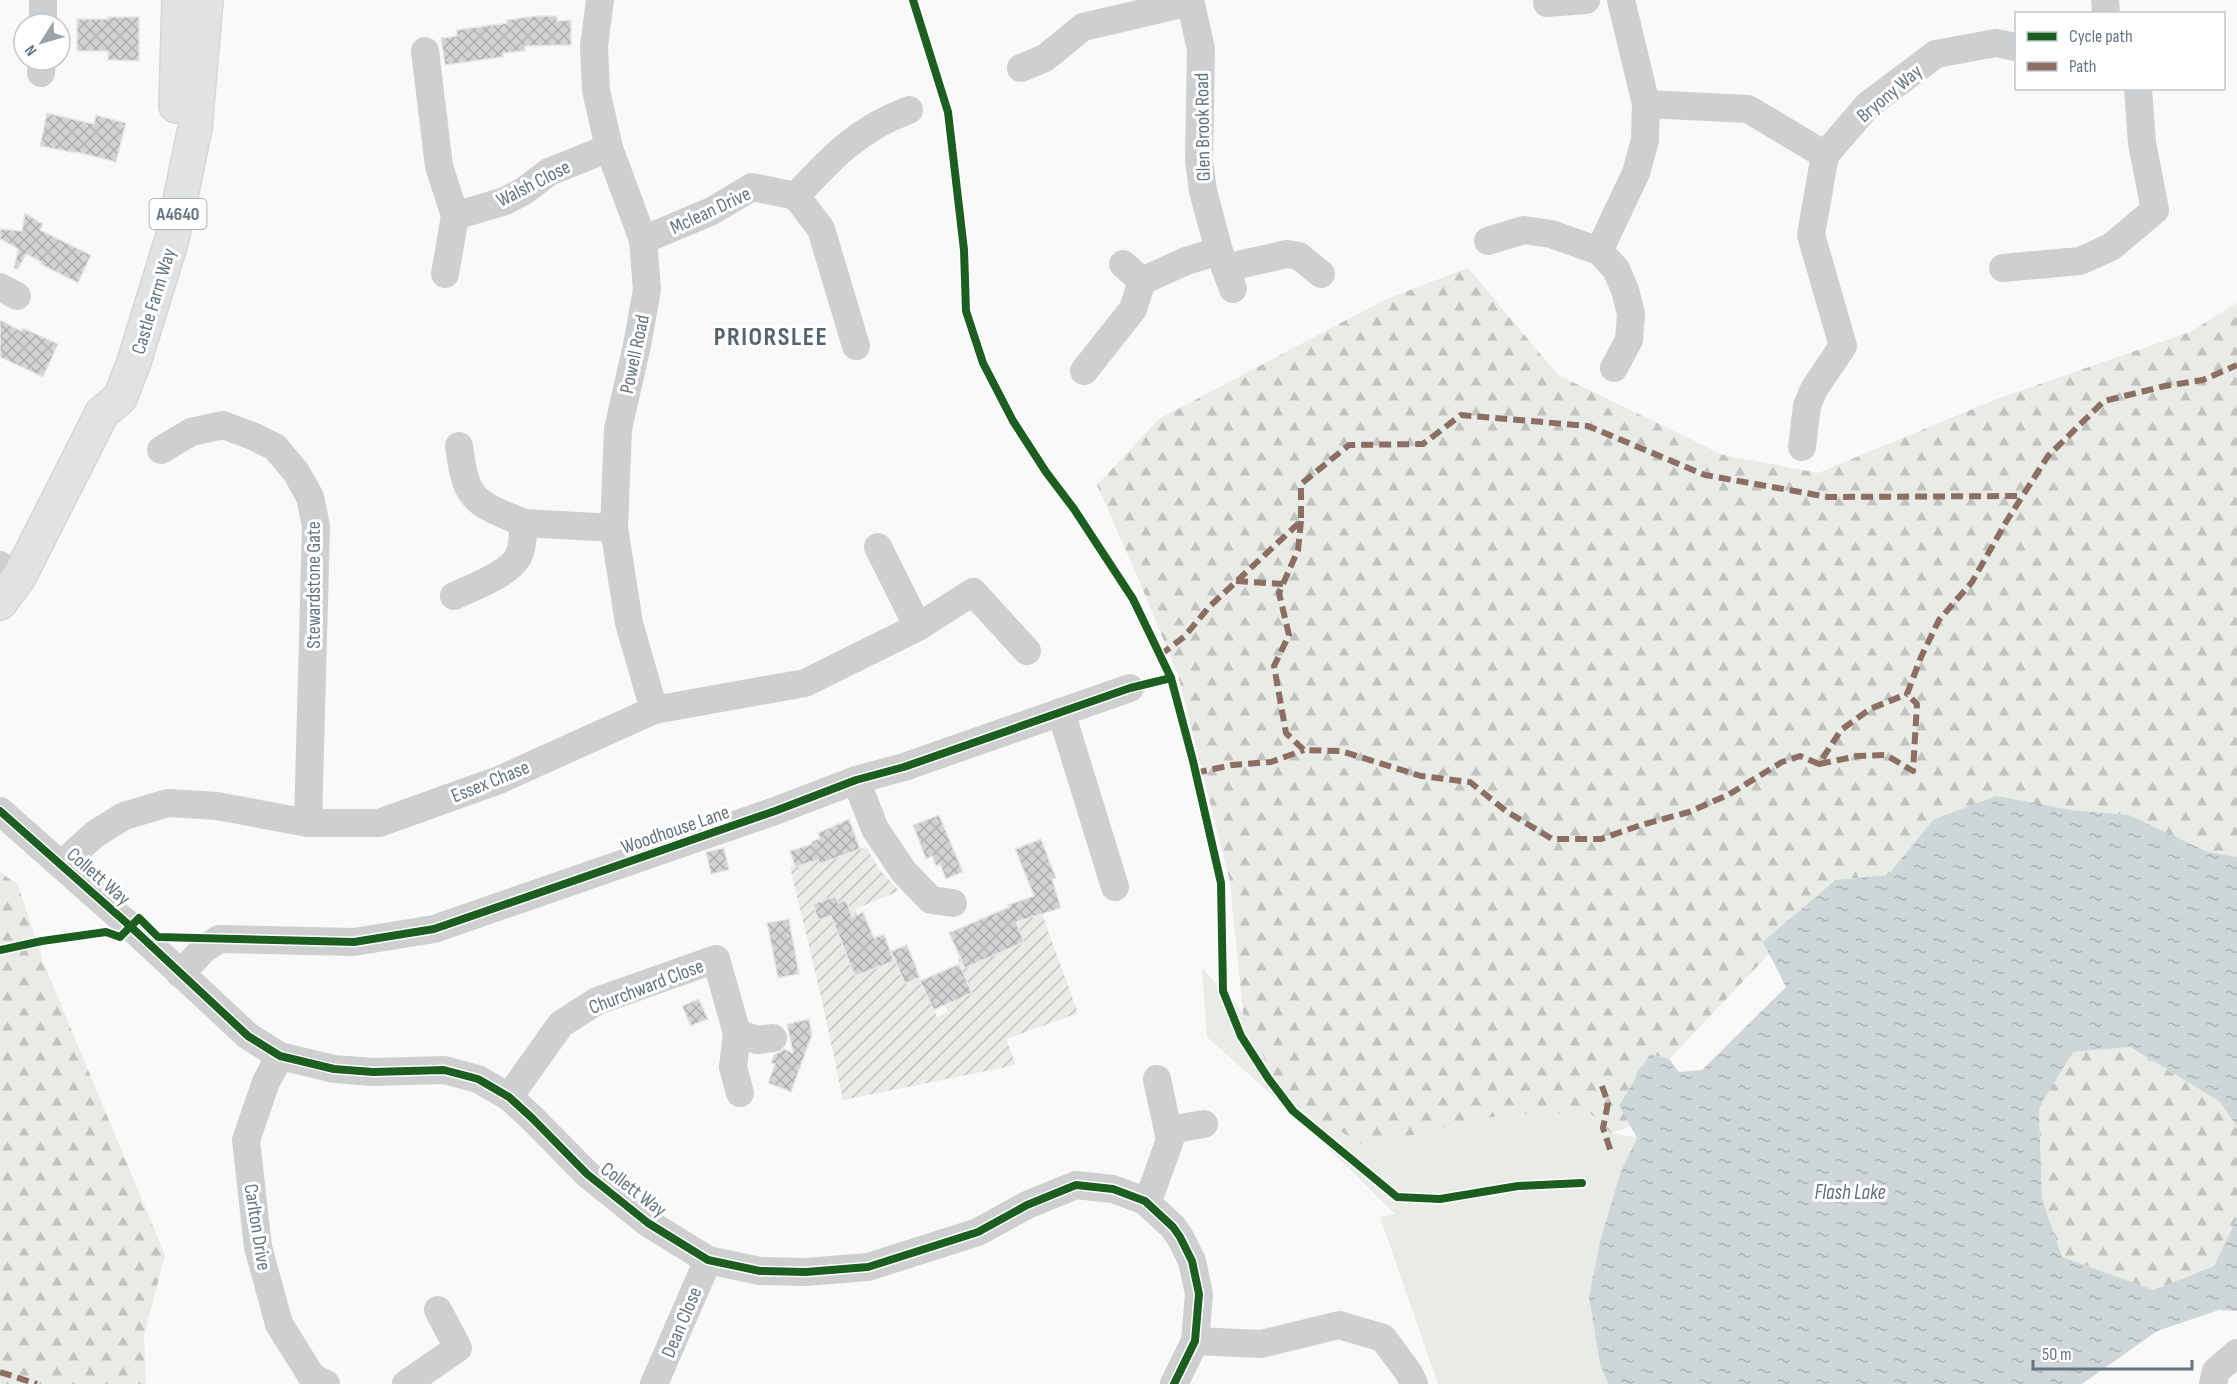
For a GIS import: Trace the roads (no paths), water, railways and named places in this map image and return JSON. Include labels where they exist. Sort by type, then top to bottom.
[{"type":"main road","name":"Castle Farm Way","points":[[102,413],[100,389],[132,302],[164,171],[175,112],[178,81],[179,0]]},
{"type":"main road","name":"Castle Farm Way","points":[[0,603],[9,571],[102,413],[120,398],[135,362],[172,239],[195,128],[206,0]]},
{"type":"street","name":"Powell Road","points":[[600,0],[594,46],[596,90],[609,148],[642,240],[647,290],[618,429],[614,528],[629,623],[654,710]]},
{"type":"street","points":[[1547,3],[1586,0]]},
{"type":"street","points":[[1599,251],[1636,173],[1645,140],[1646,104],[1621,0]]},
{"type":"street","name":"Glen Brook Road","points":[[1021,68],[1045,58],[1083,27],[1190,1],[1201,49],[1199,160],[1202,181],[1226,269]]},
{"type":"street","name":"Bryony Way","points":[[1825,155],[1868,105],[1936,54],[1996,43],[2015,47]]},
{"type":"street","points":[[424,51],[439,166],[455,216],[445,274]]},
{"type":"street","points":[[2003,267],[2080,261],[2111,247],[2155,210],[2142,143],[2138,90]]},
{"type":"street","points":[[1646,104],[1748,109],[1825,155],[1810,235],[1843,346],[1814,389],[1807,406],[1802,447]]},
{"type":"street","points":[[856,346],[820,229],[796,196],[835,153],[886,118],[909,110]]},
{"type":"street","name":"Walsh Close","points":[[455,216],[505,201],[524,191],[549,172],[609,148]]},
{"type":"street","name":"Mclean Drive","points":[[642,240],[712,211],[752,187],[796,196]]},
{"type":"street","points":[[1488,242],[1518,232],[1537,231],[1599,251],[1616,268],[1631,314],[1629,340],[1614,368]]},
{"type":"street","points":[[1084,371],[1133,309],[1132,273],[1186,261],[1226,269],[1287,254],[1299,256],[1321,274]]},
{"type":"street","name":"Stewardstone Gate","points":[[161,450],[191,432],[223,425],[255,436],[275,447],[296,472],[310,497],[316,526],[308,823]]},
{"type":"street","points":[[459,446],[466,483],[472,495],[481,503],[524,523],[614,528]]},
{"type":"street","points":[[454,596],[504,572],[515,563],[520,552],[524,523]]},
{"type":"street","points":[[878,547],[918,627]]},
{"type":"street","name":"Essex Chase","points":[[60,865],[95,834],[124,816],[168,803],[218,806],[308,823],[379,823],[499,780],[654,710],[805,683],[918,627],[974,592],[1027,651]]},
{"type":"street","name":"Woodhouse Lane","points":[[180,974],[204,949],[219,939],[354,942],[434,929],[764,815],[856,780],[904,766],[1130,688]]},
{"type":"street","points":[[1061,712],[1115,887]]},
{"type":"street","points":[[856,780],[875,829],[904,872],[936,908]]},
{"type":"street","name":"Collett Way","points":[[0,811],[130,926],[248,1036],[280,1056],[334,1069],[374,1072],[444,1070],[478,1079],[509,1097],[587,1174],[648,1223],[708,1260],[760,1271],[806,1272],[867,1267],[978,1232],[1027,1204],[1076,1185],[1113,1189],[1145,1201],[1173,1227],[1192,1262],[1199,1294],[1195,1341],[1174,1384]]},
{"type":"street","name":"Churchward Close","points":[[509,1097],[561,1024],[597,1001],[727,956],[734,1022]]},
{"type":"street","points":[[734,1022],[757,1040],[773,1038]]},
{"type":"street","points":[[734,1022],[733,1067],[740,1093]]},
{"type":"street","name":"Carlton Drive","points":[[280,1056],[266,1082],[246,1140],[258,1247],[279,1324],[312,1377],[326,1384]]},
{"type":"street","points":[[1145,1201],[1152,1190],[1170,1140],[1157,1079]]},
{"type":"street","points":[[1169,1130],[1204,1124]]},
{"type":"street","name":"Dean Close","points":[[654,1384],[708,1260]]},
{"type":"street","points":[[406,1384],[458,1348],[438,1310]]},
{"type":"street","points":[[1195,1341],[1261,1344],[1339,1325],[1383,1338],[1409,1373],[1414,1384]]},
{"type":"street","points":[[2213,1384],[2216,1371],[2237,1353]]},
{"type":"water","name":"Flash Lake","points":[[1996,796],[2071,810],[2129,815],[2208,852],[2237,857],[2237,1126],[2219,1101],[2130,1047],[2073,1052],[2039,1108],[2042,1199],[2062,1257],[2154,1290],[2214,1266],[2237,1218],[2237,1311],[2219,1310],[2157,1331],[2082,1384],[1608,1384],[1600,1364],[1589,1297],[1600,1241],[1621,1171],[1637,1138],[1619,1105],[1650,1054],[1669,1059],[1679,1072],[1702,1070],[1786,987],[1763,942],[1835,880],[1888,875],[1933,820]]},
{"type":"district","name":"PRIORSLEE","points":[[771,336]]}]
